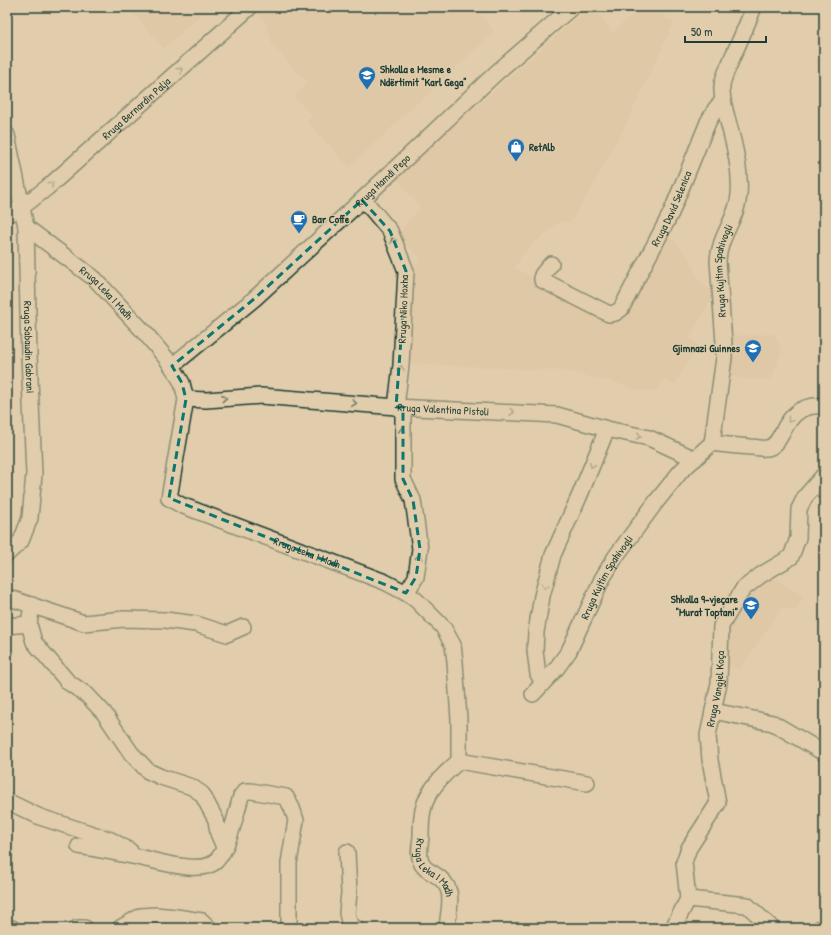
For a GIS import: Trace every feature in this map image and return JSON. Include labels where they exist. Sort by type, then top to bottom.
[{"type":"street","name":"Rruga Bernardin Palja","points":[[7,215],[21,208],[75,164],[250,7]]},
{"type":"street","points":[[723,101],[722,85],[724,78],[754,7]]},
{"type":"street","name":"Rruga Hamdi Pepo","points":[[172,366],[254,300],[567,8]]},
{"type":"street","name":"Rruga David Selenica","points":[[550,264],[542,275],[542,280],[609,314],[615,313],[621,309],[671,213],[708,122],[716,108],[723,101]]},
{"type":"street","name":"Rruga Kujtim Spahivogli","points":[[607,429],[553,555],[542,596],[536,632],[535,651],[538,688],[556,668],[568,651],[596,590],[616,556],[681,471],[712,443],[724,353],[718,252],[736,209],[739,194],[735,146],[723,101]]},
{"type":"street","name":"Rruga Sabaudin Gabrani","points":[[7,134],[26,227],[28,355],[34,474],[30,518],[21,541],[7,554]]},
{"type":"street","name":"Rruga Niko Hoxha","points":[[362,200],[390,231],[406,271],[399,407],[402,479],[413,500],[420,549],[416,577],[406,592]]},
{"type":"street","name":"Rruga Leka I Madh","points":[[26,227],[95,279],[146,334],[172,366],[182,383],[186,399],[169,498],[181,505],[385,582],[406,592],[443,626],[453,645],[459,719],[459,761],[436,784],[428,796],[423,810],[420,851],[421,862],[425,868],[443,879],[448,887],[450,897],[446,928]]},
{"type":"street","name":"Rruga Valentina Pistoli","points":[[186,399],[206,400],[261,396],[399,407],[557,414],[607,429],[649,438],[695,459]]},
{"type":"street","points":[[712,443],[767,448],[775,443],[790,418],[796,412],[814,405],[824,406]]},
{"type":"street","name":"Rruga Vangjel Koça","points":[[688,899],[684,862],[688,848],[718,803],[710,760],[708,735],[719,683],[721,626],[743,589],[761,575],[791,556],[798,538],[799,510],[805,497],[824,475]]},
{"type":"street","points":[[7,597],[84,623],[124,619],[165,620],[196,624],[227,634],[243,627]]},
{"type":"street","points":[[32,605],[30,624],[34,642],[68,682],[87,695],[104,713],[131,753],[148,771],[192,787],[202,794],[216,820],[218,834],[224,847]]},
{"type":"street","points":[[7,626],[30,624]]},
{"type":"street","points":[[713,711],[773,723],[824,753]]},
{"type":"street","points":[[459,761],[587,783]]},
{"type":"street","points":[[79,846],[138,857],[172,866],[197,868],[212,865],[217,860],[228,842],[241,796],[245,791],[286,798],[292,808],[296,820],[290,863],[290,927]]},
{"type":"street","points":[[7,801],[40,817],[111,840],[125,847],[138,857]]},
{"type":"street","points":[[347,852],[349,893],[347,914],[348,922],[352,927],[356,928]]},
{"type":"street","points":[[673,928],[688,899],[747,905],[772,928]]},
{"type":"street","points":[[120,928],[142,916],[155,915],[176,916],[202,920],[209,928]]},
{"type":"street","points":[[7,927],[12,928]]},
{"type":"street","points":[[820,928],[824,927]]},
{"type":"street","points":[[77,928],[85,928]]},
{"type":"highlighted area","points":[[362,200],[390,231],[406,271],[396,407],[403,407],[403,479],[413,500],[420,549],[416,577],[406,593],[169,498],[186,399],[182,383],[172,366],[254,299]]},
{"type":"shaded area","points":[[128,7],[209,7],[164,48]]},
{"type":"shaded area","name":"Shkolla e Mesme e Ndërtimit \"Karl Gega\"","points":[[258,7],[474,7],[494,32],[349,167],[307,122],[313,116],[294,96],[308,83],[273,46],[265,21],[255,10]]},
{"type":"shaded area","points":[[589,7],[592,7],[612,32],[642,7],[657,7],[666,18],[674,22],[626,124],[594,184],[570,223],[561,220],[523,253],[515,268],[611,320],[618,320],[647,269],[663,233],[675,242],[690,259],[701,284],[715,292],[690,338],[698,344],[675,385],[664,380],[656,391],[641,391],[617,383],[564,371],[407,363],[412,270],[421,259],[396,235],[421,208],[395,178]]},
{"type":"shaded area","name":"Gjimnazi Guinnes","points":[[774,334],[782,351],[771,379],[755,380],[727,376],[731,336]]},
{"type":"shaded area","name":"Shkolla 9-vjeçare \"Murat Toptani\"","points":[[769,576],[804,596],[794,612],[783,606],[740,669],[723,663],[724,627],[740,597]]},
{"type":"place","name":"Shkolla e Mesme e Ndërtimit \"Karl Gega\"","points":[[367,90]]},
{"type":"place","name":"RetAlb","points":[[516,162]]},
{"type":"place","name":"Bar Coffe","points":[[299,234]]},
{"type":"place","name":"Gjimnazi Guinnes","points":[[753,363]]},
{"type":"place","name":"Shkolla 9-vjeçare \"Murat Toptani\"","points":[[751,620]]}]
